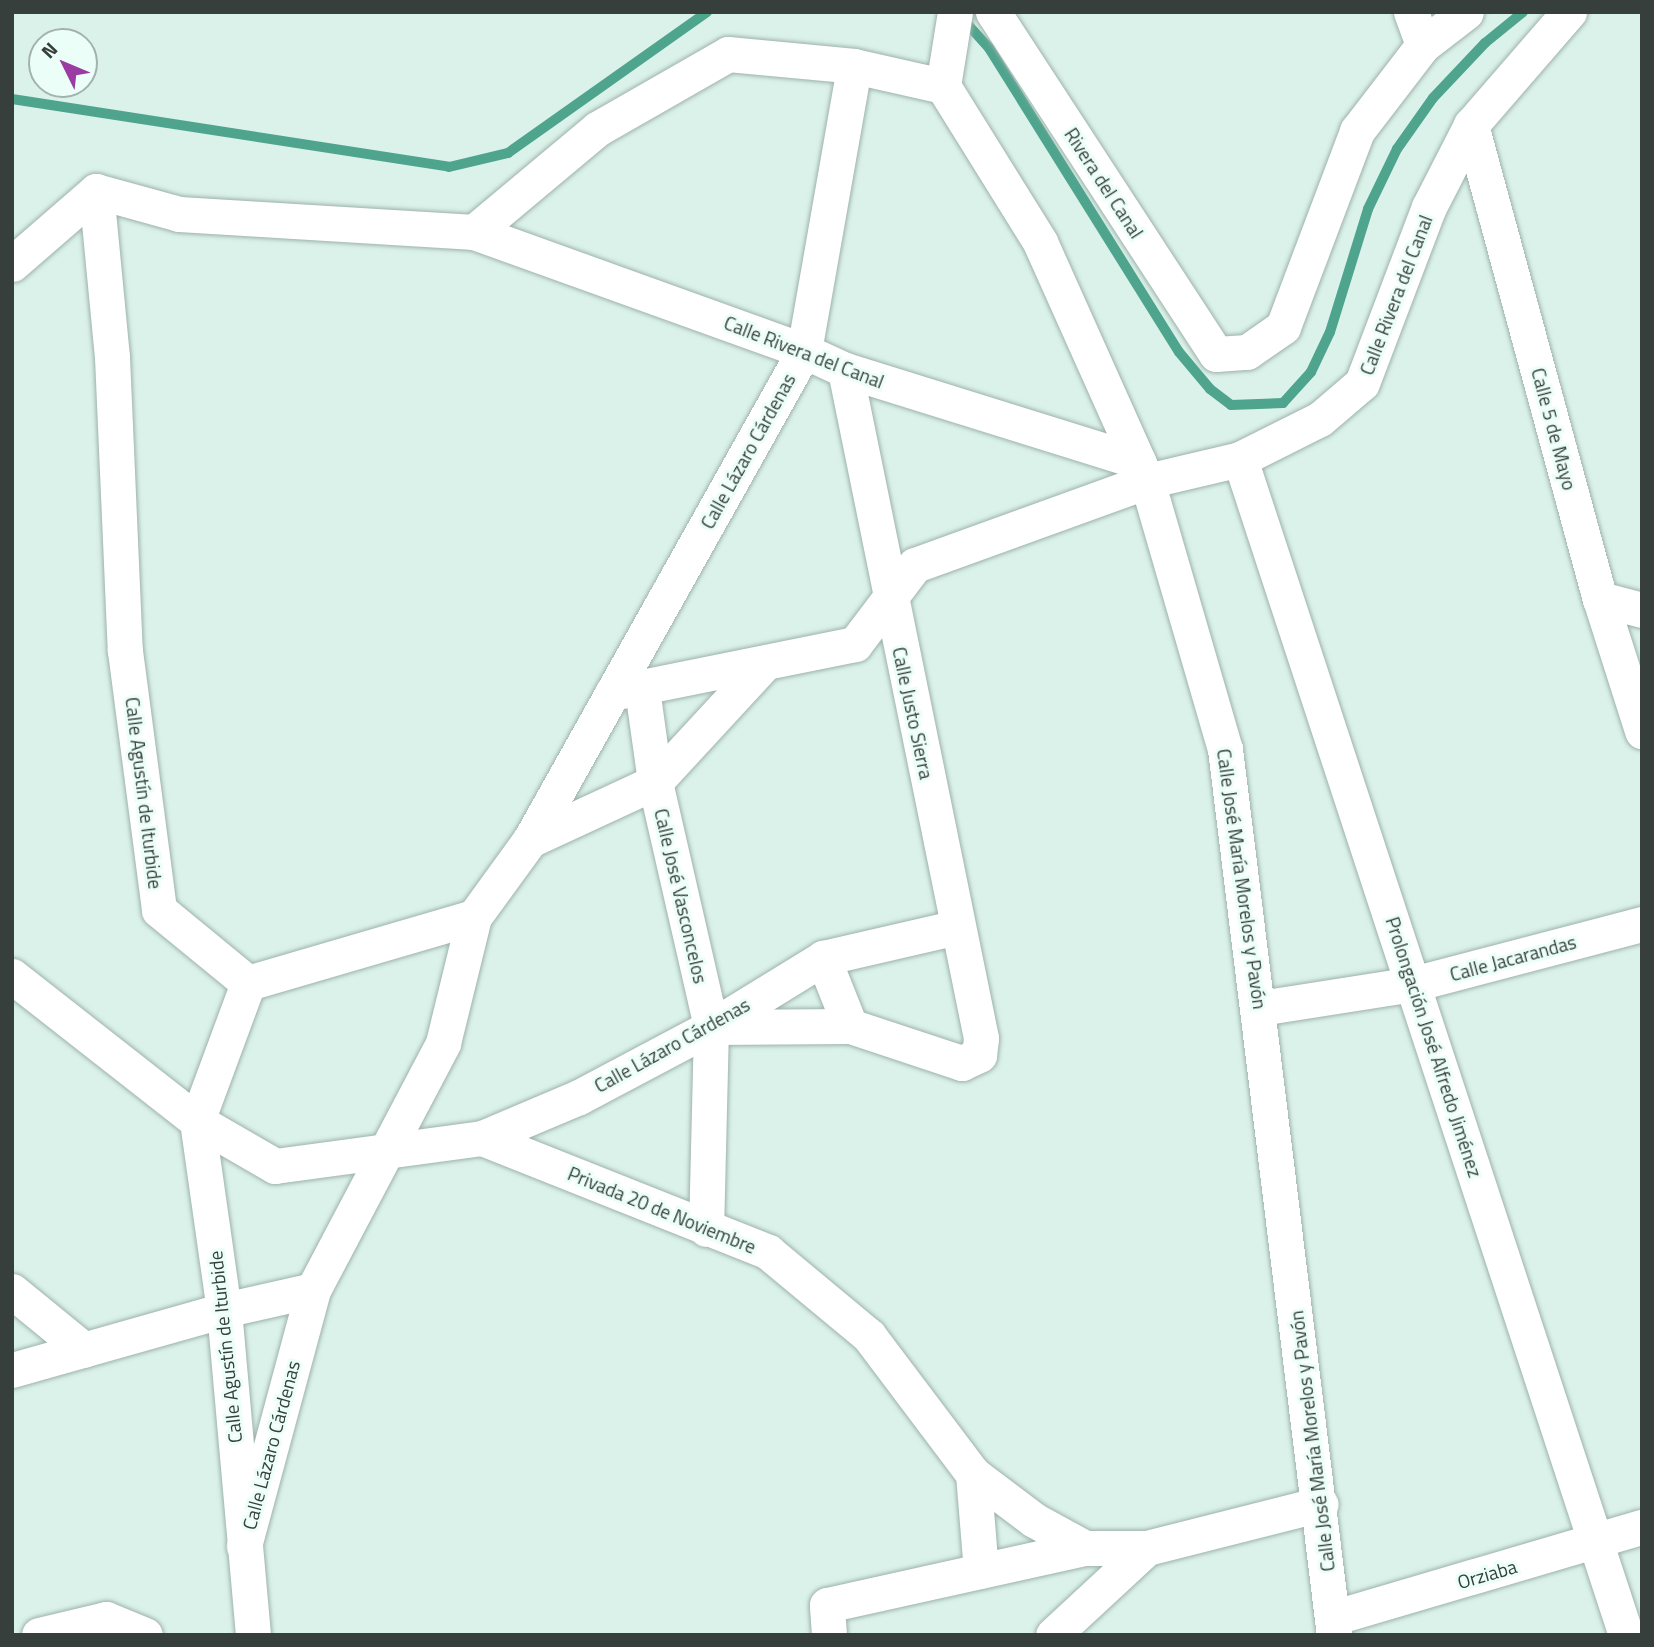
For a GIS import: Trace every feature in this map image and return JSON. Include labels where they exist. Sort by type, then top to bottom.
[{"type":"street","points":[[474,232],[597,129],[728,54],[854,66],[943,86],[951,51],[955,12]]},
{"type":"street","name":"Rivera del Canal","points":[[993,12],[1216,354],[1247,352],[1283,327],[1357,131],[1423,45]]},
{"type":"street","points":[[1411,12],[1423,45],[1466,12]]},
{"type":"street","name":"Calle Rivera del Canal","points":[[96,191],[179,214],[474,232],[804,351],[845,370],[1142,471],[1240,459],[1320,419],[1362,383],[1429,207],[1471,125],[1569,12]]},
{"type":"street","name":"Calle Lázaro Cárdenas","points":[[244,1546],[313,1290],[443,1043],[474,917],[530,840],[627,691],[804,351],[854,66]]},
{"type":"street","name":"Calle José María Morelos y Pavón","points":[[943,86],[1040,242],[1142,471],[1225,749],[1260,1008],[1321,1504],[1333,1626]]},
{"type":"street","name":"Calle 5 de Mayo","points":[[1471,125],[1600,599],[1642,731]]},
{"type":"street","points":[[12,264],[96,191]]},
{"type":"street","name":"Calle Agustín de Iturbide","points":[[96,191],[112,357],[125,651],[159,910],[248,983],[197,1121],[224,1310],[253,1635]]},
{"type":"street","name":"Calle Justo Sierra","points":[[845,370],[981,1038],[979,1055],[962,1063],[850,1026]]},
{"type":"street","name":"Prolongación José Alfredo Jiménez","points":[[1240,459],[1626,1635]]},
{"type":"street","points":[[627,691],[855,644],[915,565],[1142,471]]},
{"type":"street","points":[[1600,599],[1642,610]]},
{"type":"street","points":[[530,840],[655,782],[763,665]]},
{"type":"street","name":"Calle José Vasconcelos","points":[[627,691],[655,782],[711,1027],[706,1229]]},
{"type":"street","points":[[248,983],[474,917]]},
{"type":"street","name":"Calle Jacarandas","points":[[1260,1008],[1413,984],[1642,924]]},
{"type":"street","name":"Calle Lázaro Cárdenas","points":[[12,976],[197,1121],[275,1166],[482,1138],[579,1097],[711,1027],[823,958],[957,927]]},
{"type":"street","points":[[711,1027],[850,1026],[823,958]]},
{"type":"street","name":"Privada 20 de Noviembre","points":[[482,1138],[768,1252],[869,1336],[973,1474],[1034,1520],[1085,1548],[1147,1548]]},
{"type":"street","points":[[12,1370],[224,1310],[313,1290]]},
{"type":"street","points":[[12,1291],[84,1350]]},
{"type":"street","points":[[973,1474],[981,1571]]},
{"type":"street","points":[[1053,1635],[1147,1548],[1321,1504]]},
{"type":"street","name":"Orziaba","points":[[1333,1626],[1642,1527]]},
{"type":"street","points":[[829,1635],[827,1605],[1085,1548]]},
{"type":"street","points":[[39,1635],[106,1619],[145,1635]]},
{"type":"waterway","points":[[12,99],[449,167],[508,153],[707,12]]},
{"type":"waterway","points":[[961,17],[989,48],[1179,352],[1210,389],[1231,405],[1283,403],[1311,372],[1330,332],[1368,209],[1397,149],[1433,98],[1485,43],[1523,12]]}]
